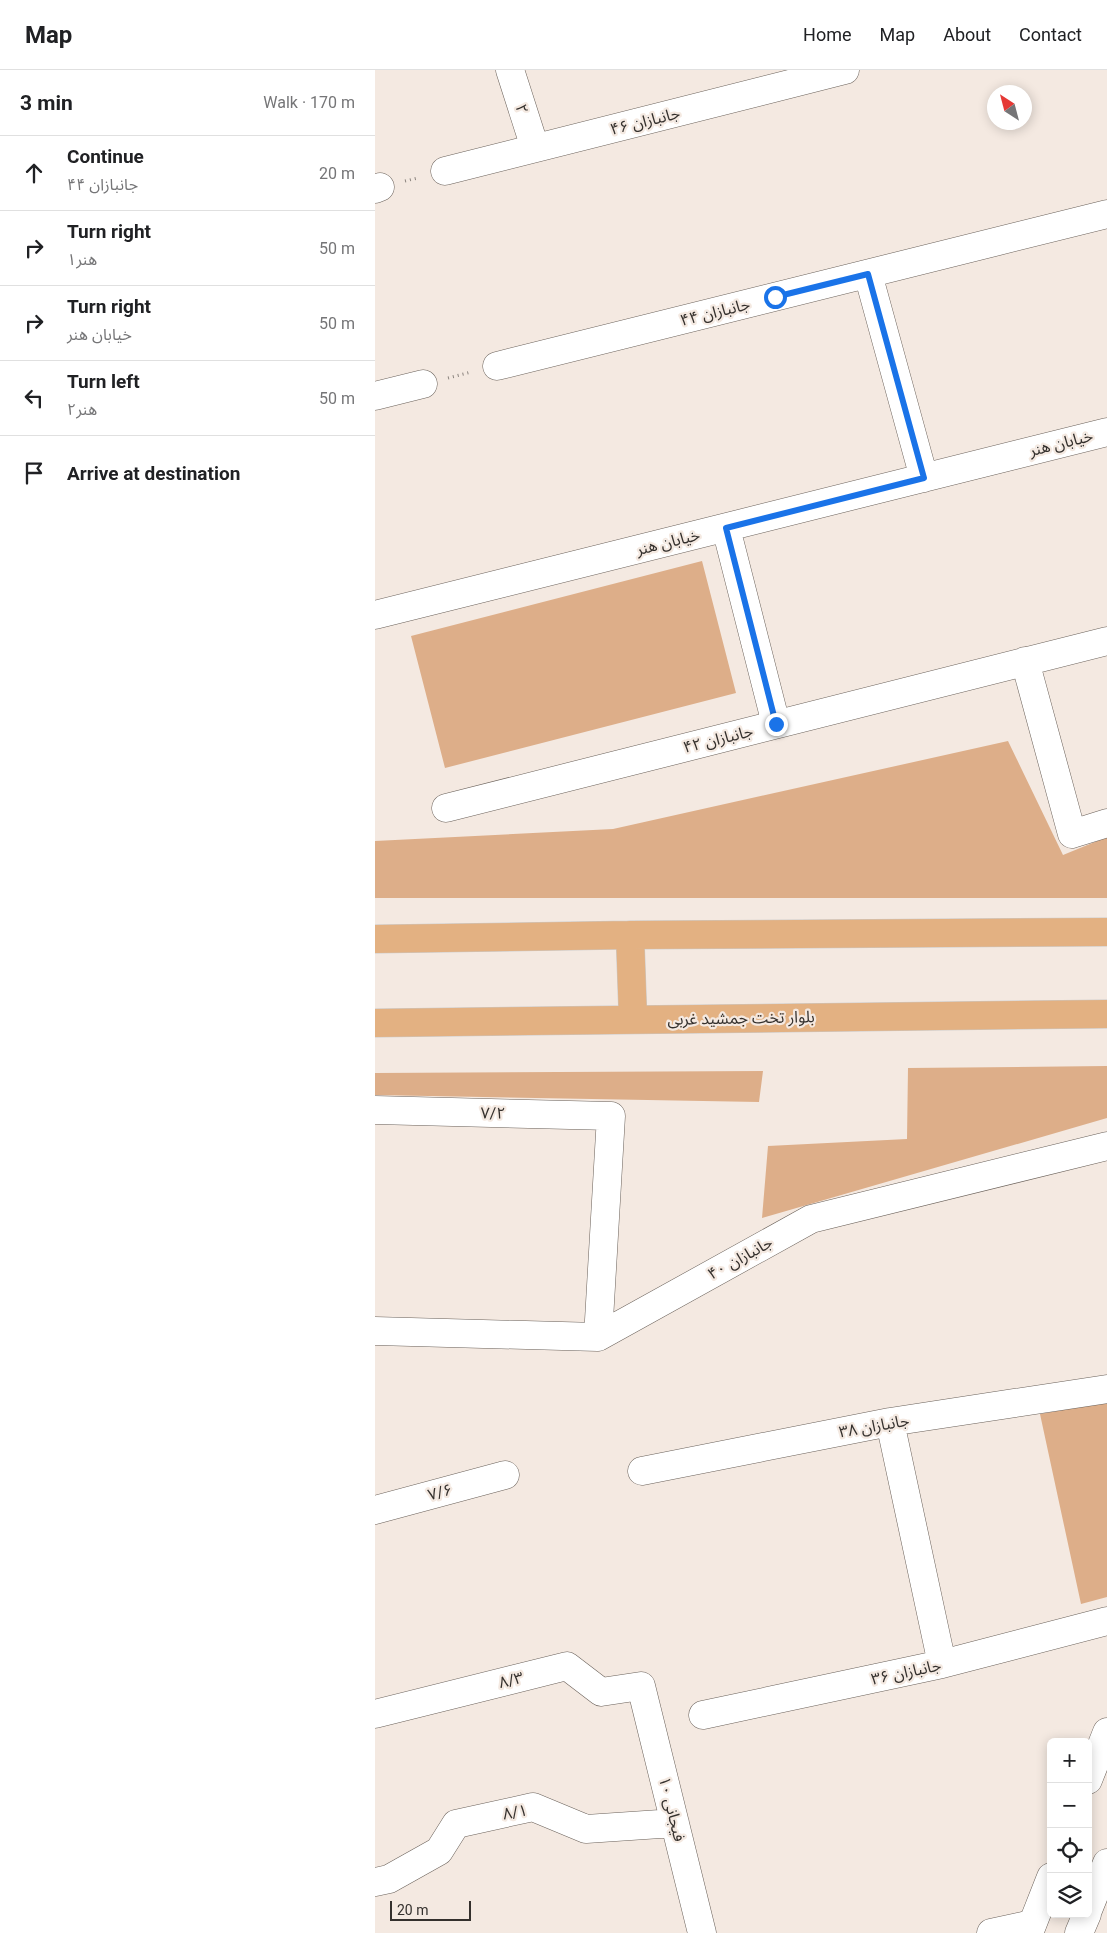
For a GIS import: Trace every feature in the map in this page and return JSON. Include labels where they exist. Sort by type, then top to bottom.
[{"type":"main road","points":[[375,939],[630,935],[1107,932]]},
{"type":"main road","points":[[630,935],[633,1019]]},
{"type":"main road","name":"بلوار تخت جمشید غربی","points":[[375,1023],[1107,1014]]},
{"type":"street","name":"۲","points":[[510,70],[535,148]]},
{"type":"street","name":"۴۶ جانبازان","points":[[445,171],[845,70]]},
{"type":"street","name":"۴۴ جانبازان","points":[[497,366],[1107,214]]},
{"type":"street","points":[[868,274],[924,478]]},
{"type":"street","points":[[375,396],[423,384]]},
{"type":"street","name":"خیابان هنر","points":[[375,616],[1107,432]]},
{"type":"street","points":[[726,528],[776,724]]},
{"type":"street","name":"۴۲ جانبازان","points":[[446,808],[1107,641]]},
{"type":"street","points":[[1025,661],[1072,834],[1107,823]]},
{"type":"street","name":"۷/۲","points":[[375,1110],[611,1116],[598,1337]]},
{"type":"street","name":"۴۰ جانبازان","points":[[598,1337],[811,1219],[1107,1146]]},
{"type":"street","points":[[375,1331],[598,1337]]},
{"type":"street","name":"۳۸ جانبازان","points":[[642,1470],[890,1422],[1107,1389]]},
{"type":"street","points":[[890,1422],[942,1664]]},
{"type":"street","name":"۷/۶","points":[[375,1510],[505,1475]]},
{"type":"street","name":"۳۶ جانبازان","points":[[703,1715],[942,1664],[1107,1621]]},
{"type":"street","name":"۸/۳","points":[[375,1714],[567,1666],[601,1692],[641,1686]]},
{"type":"street","name":"فیجانی ۱۰","points":[[641,1686],[702,1933]]},
{"type":"street","points":[[1092,1770],[1107,1732]]},
{"type":"street","name":"۸/۱","points":[[375,1882],[389,1878],[439,1851],[456,1824],[533,1807],[586,1829],[675,1823]]},
{"type":"street","points":[[1092,1900],[1107,1863]]},
{"type":"street","points":[[991,1933],[1030,1929],[1047,1886]]},
{"type":"street","points":[[1079,1933],[1085,1918]]},
{"type":"path","points":[[378,188],[445,171]]},
{"type":"path","points":[[423,384],[497,366]]},
{"type":"shaded area","points":[[702,561],[736,693],[445,768],[411,636]]},
{"type":"shaded area","points":[[1008,741],[1063,855],[1107,837],[1107,898],[375,898],[375,841],[613,829]]},
{"type":"shaded area","points":[[1107,1066],[1107,1118],[762,1218],[768,1146],[907,1139],[908,1068]]},
{"type":"shaded area","points":[[763,1071],[759,1102],[375,1095],[375,1073]]},
{"type":"shaded area","points":[[1107,1402],[1107,1597],[1081,1604],[1040,1414]]},
{"type":"route","points":[[775,297],[868,274],[924,478],[726,528],[776,724]]}]
